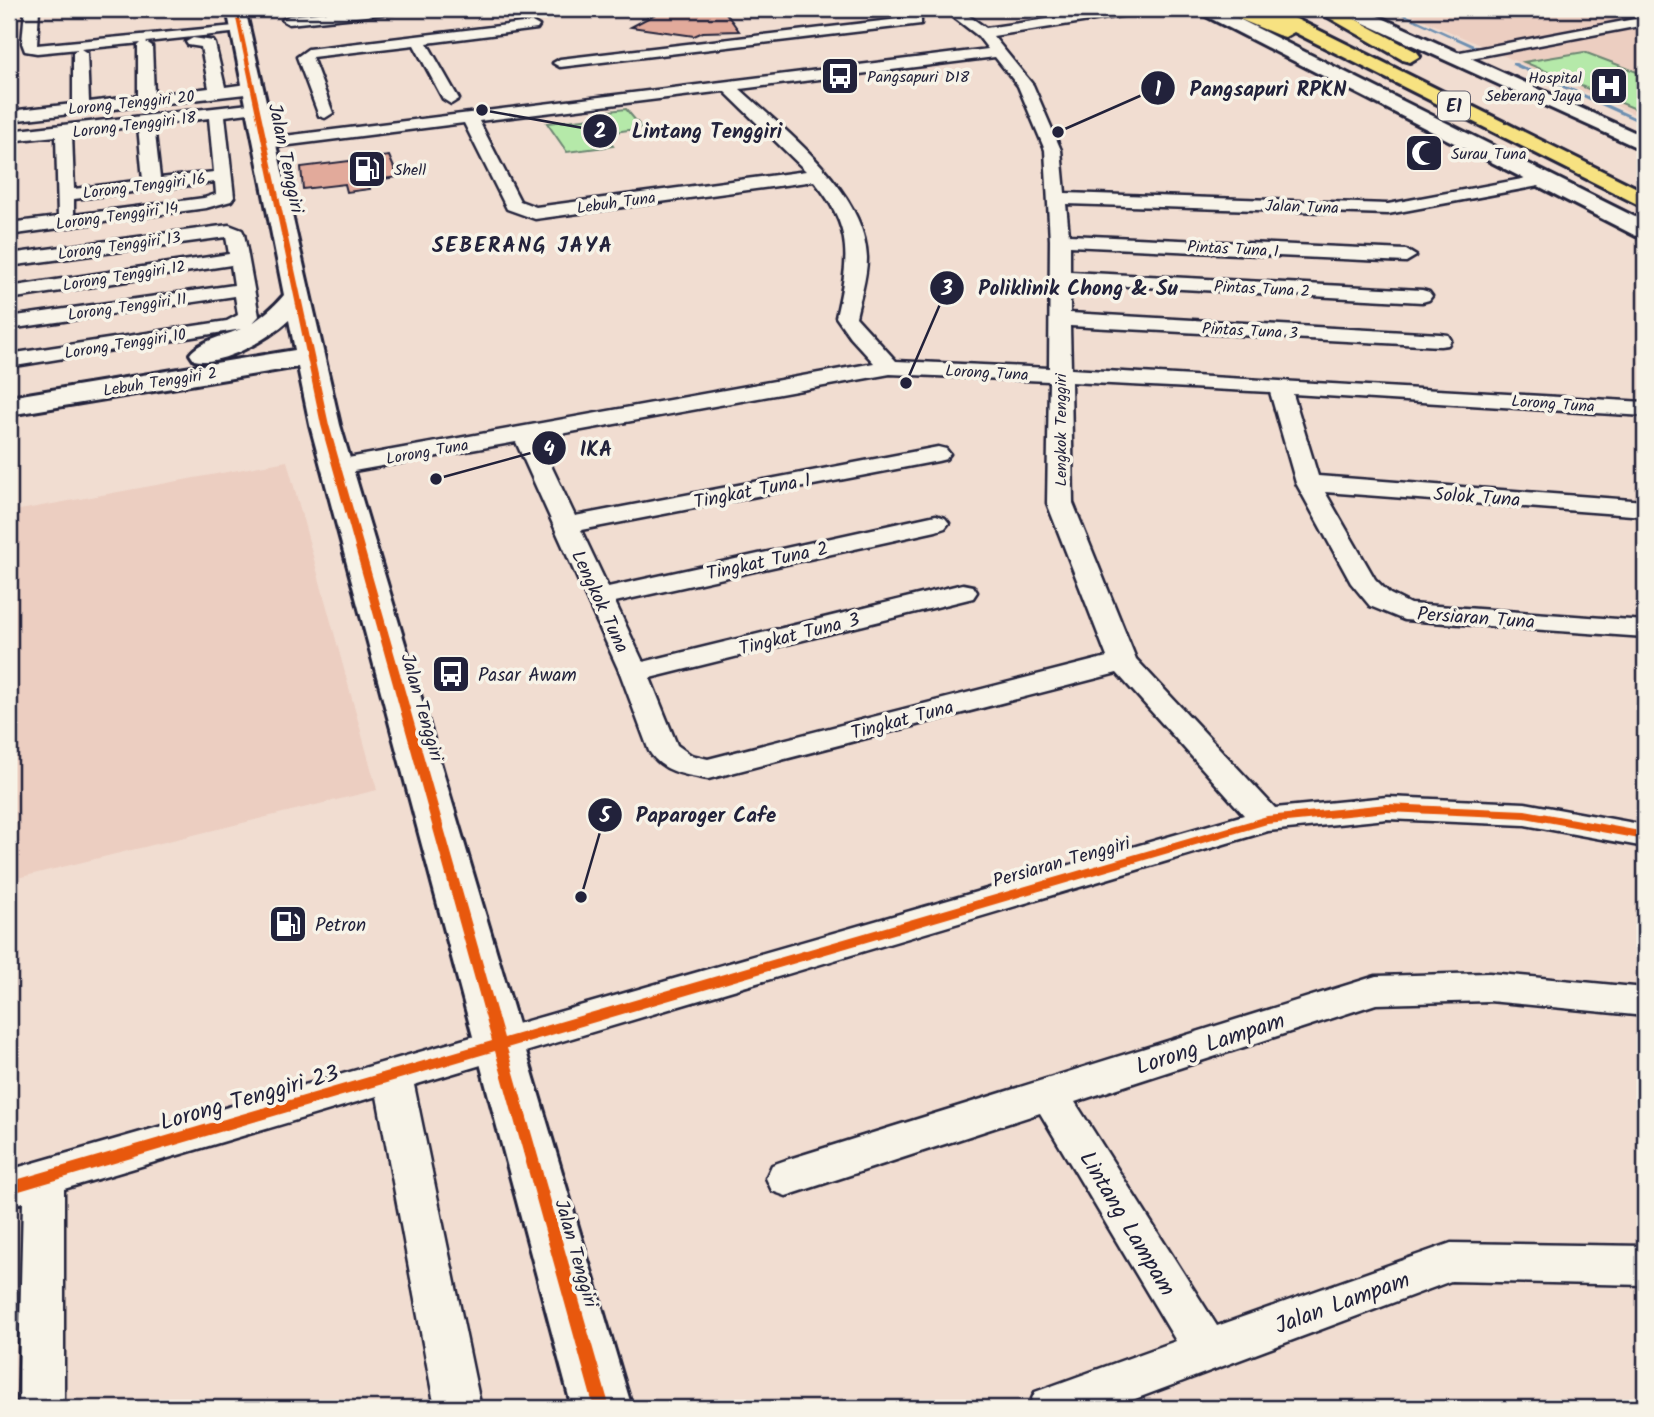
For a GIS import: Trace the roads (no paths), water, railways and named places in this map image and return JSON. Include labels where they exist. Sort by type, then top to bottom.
[{"type":"highway","points":[[1231,9],[1369,64]]},
{"type":"highway","name":"E1","points":[[1263,9],[1645,201]]},
{"type":"highway","name":"E1","points":[[1297,9],[1443,76],[1323,9]]},
{"type":"street","points":[[32,9],[29,43],[30,48],[37,49],[240,28]]},
{"type":"street","name":"Jalan Tenggiri","points":[[236,9],[325,425],[603,1408]]},
{"type":"street","points":[[289,20],[394,9]]},
{"type":"street","name":"Lengkok Tenggiri","points":[[950,9],[983,33],[1025,85],[1053,150],[1060,240],[1060,503],[1123,662],[1267,820]]},
{"type":"street","points":[[983,33],[1140,9]]},
{"type":"street","points":[[1206,9],[1645,231]]},
{"type":"street","points":[[1348,9],[1645,145]]},
{"type":"street","points":[[325,113],[304,57],[308,53],[418,39],[536,31],[521,12]]},
{"type":"street","points":[[560,64],[916,21]]},
{"type":"street","points":[[1464,61],[1562,38],[1645,24]]},
{"type":"street","points":[[1464,61],[1583,45],[1645,24]]},
{"type":"street","points":[[1562,38],[1583,45]]},
{"type":"street","points":[[418,39],[452,99]]},
{"type":"street","points":[[193,42],[208,44],[218,92]]},
{"type":"street","points":[[145,46],[146,100]]},
{"type":"street","points":[[266,143],[469,118],[587,98],[728,86],[999,52]]},
{"type":"street","points":[[80,53],[81,107]]},
{"type":"street","points":[[728,86],[817,175],[843,209],[852,229],[858,257],[846,317],[857,333],[890,367]]},
{"type":"street","name":"Lorong Tenggiri 20","points":[[9,116],[218,92],[256,98]]},
{"type":"street","name":"Lorong Tenggiri 18","points":[[9,136],[217,114],[256,98]]},
{"type":"street","points":[[217,114],[222,176]]},
{"type":"street","name":"Lebuh Tuna","points":[[469,118],[513,205],[535,213],[817,175]]},
{"type":"street","points":[[146,122],[152,184]]},
{"type":"street","points":[[64,132],[65,222]]},
{"type":"street","name":"Lorong Tenggiri 16","points":[[66,195],[222,176]]},
{"type":"street","name":"Lorong Tenggiri 14","points":[[9,229],[206,203],[225,197],[222,176]]},
{"type":"street","name":"Jalan Tuna","points":[[1057,198],[1388,209],[1545,180]]},
{"type":"street","name":"Lorong Tenggiri 13","points":[[9,260],[229,231],[235,234],[239,258]]},
{"type":"street","name":"Pintas Tuna 1","points":[[1060,240],[1406,256]]},
{"type":"street","points":[[239,258],[245,289]]},
{"type":"street","name":"Lorong Tenggiri 12","points":[[9,293],[239,258]]},
{"type":"street","name":"Pintas Tuna 2","points":[[1060,277],[1422,296]]},
{"type":"street","name":"Lorong Tenggiri 11","points":[[9,323],[245,289]]},
{"type":"street","name":"Lorong Tenggiri 10","points":[[9,361],[241,324],[249,316],[245,289]]},
{"type":"street","points":[[210,363],[279,317],[298,296]]},
{"type":"street","name":"Pintas Tuna 3","points":[[1060,319],[1440,340]]},
{"type":"street","name":"Lebuh Tenggiri 2","points":[[9,406],[210,363],[309,347]]},
{"type":"street","name":"Lebuh Tenggiri 2","points":[[9,384],[210,363],[247,367],[309,347]]},
{"type":"street","points":[[210,363],[292,388],[308,400],[325,425]]},
{"type":"street","name":"Lorong Tuna","points":[[337,467],[890,367],[1279,386],[1645,409]]},
{"type":"street","name":"Persiaran Tuna","points":[[1279,386],[1308,483],[1364,583],[1380,600],[1404,611],[1645,629]]},
{"type":"street","name":"Lengkok Tuna","points":[[524,433],[634,673],[664,751],[682,764]]},
{"type":"street","name":"Tingkat Tuna 1","points":[[566,525],[937,454]]},
{"type":"street","name":"Solok Tuna","points":[[1308,483],[1645,508]]},
{"type":"street","name":"Tingkat Tuna 2","points":[[598,597],[936,523]]},
{"type":"street","name":"Tingkat Tuna 3","points":[[634,673],[964,592]]},
{"type":"street","name":"Tingkat Tuna","points":[[682,764],[708,769],[1123,662]]},
{"type":"street","name":"Persiaran Tenggiri","points":[[499,1043],[1267,820],[1387,808],[1525,814],[1645,836]]},
{"type":"street","name":"Lorong Lampam","points":[[786,1178],[1376,990],[1489,987],[1645,1002]]},
{"type":"street","name":"Lorong Tenggiri 23","points":[[26,1183],[393,1077],[499,1043]]},
{"type":"street","points":[[393,1077],[458,1408]]},
{"type":"street","name":"Lintang Lampam","points":[[1050,1095],[1207,1351]]},
{"type":"street","points":[[26,1183],[41,1408]]},
{"type":"street","name":"Jalan Lampam","points":[[1051,1408],[1451,1262],[1645,1266]]},
{"type":"waterway","points":[[1391,9],[1476,47]]},
{"type":"waterway","points":[[1514,64],[1645,124]]},
{"type":"place","name":"Pangsapuri D18","points":[[840,76]]},
{"type":"place","name":"Hospital Seberang Jaya","points":[[1609,86]]},
{"type":"place","name":"Lintang Tenggiri","points":[[482,110]]},
{"type":"place","name":"Pangsapuri RPKN","points":[[1058,132]]},
{"type":"place","name":"Surau Tuna","points":[[1424,153]]},
{"type":"place","name":"Shell","points":[[367,169]]},
{"type":"place","name":"Poliklinik Chong & Su","points":[[906,383]]},
{"type":"place","name":"IKA","points":[[436,479]]},
{"type":"place","name":"Pasar Awam","points":[[451,674]]},
{"type":"place","name":"Paparoger Cafe","points":[[581,897]]},
{"type":"place","name":"Petron","points":[[288,924]]},
{"type":"district","name":"SEBERANG JAYA","points":[[523,245]]}]
